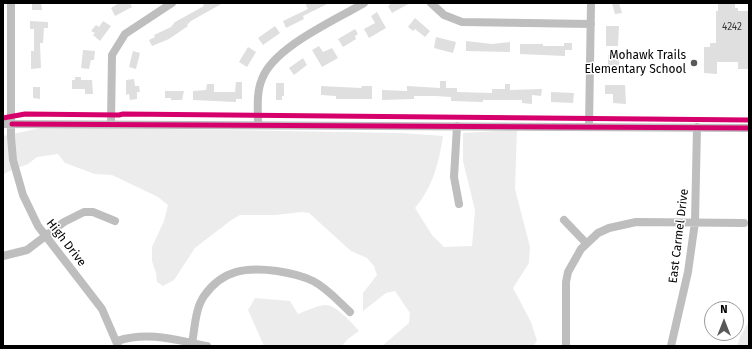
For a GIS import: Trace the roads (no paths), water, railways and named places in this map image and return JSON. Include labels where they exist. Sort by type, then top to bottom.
[{"type":"street","name":"High Drive","points":[[12,3],[7,124],[16,176],[29,212],[45,237],[83,282],[102,309],[118,343]]},
{"type":"street","points":[[111,124],[112,55],[125,34],[172,3]]},
{"type":"street","points":[[258,124],[259,91],[261,80],[268,65],[291,46],[364,3]]},
{"type":"street","points":[[431,3],[444,15],[462,22],[591,24]]},
{"type":"street","points":[[589,126],[591,3]]},
{"type":"street","points":[[7,124],[258,124],[749,128]]},
{"type":"street","points":[[457,126],[454,177],[459,204]]},
{"type":"street","name":"East Carmel Drive","points":[[671,346],[688,272],[695,222],[697,128]]},
{"type":"street","points":[[3,256],[27,250],[64,222],[84,212],[93,212],[115,221]]},
{"type":"street","points":[[564,220],[586,243]]},
{"type":"street","points":[[566,346],[566,282],[572,263],[586,243],[598,233],[623,223],[744,223]]},
{"type":"street","points":[[192,343],[198,308],[204,296],[216,283],[230,273],[245,269],[259,269],[298,274],[322,286],[350,312]]},
{"type":"street","points":[[118,343],[138,335],[152,336],[207,346]]},
{"type":"place","name":"Mohawk Trails Elementary School","points":[[694,63]]}]
